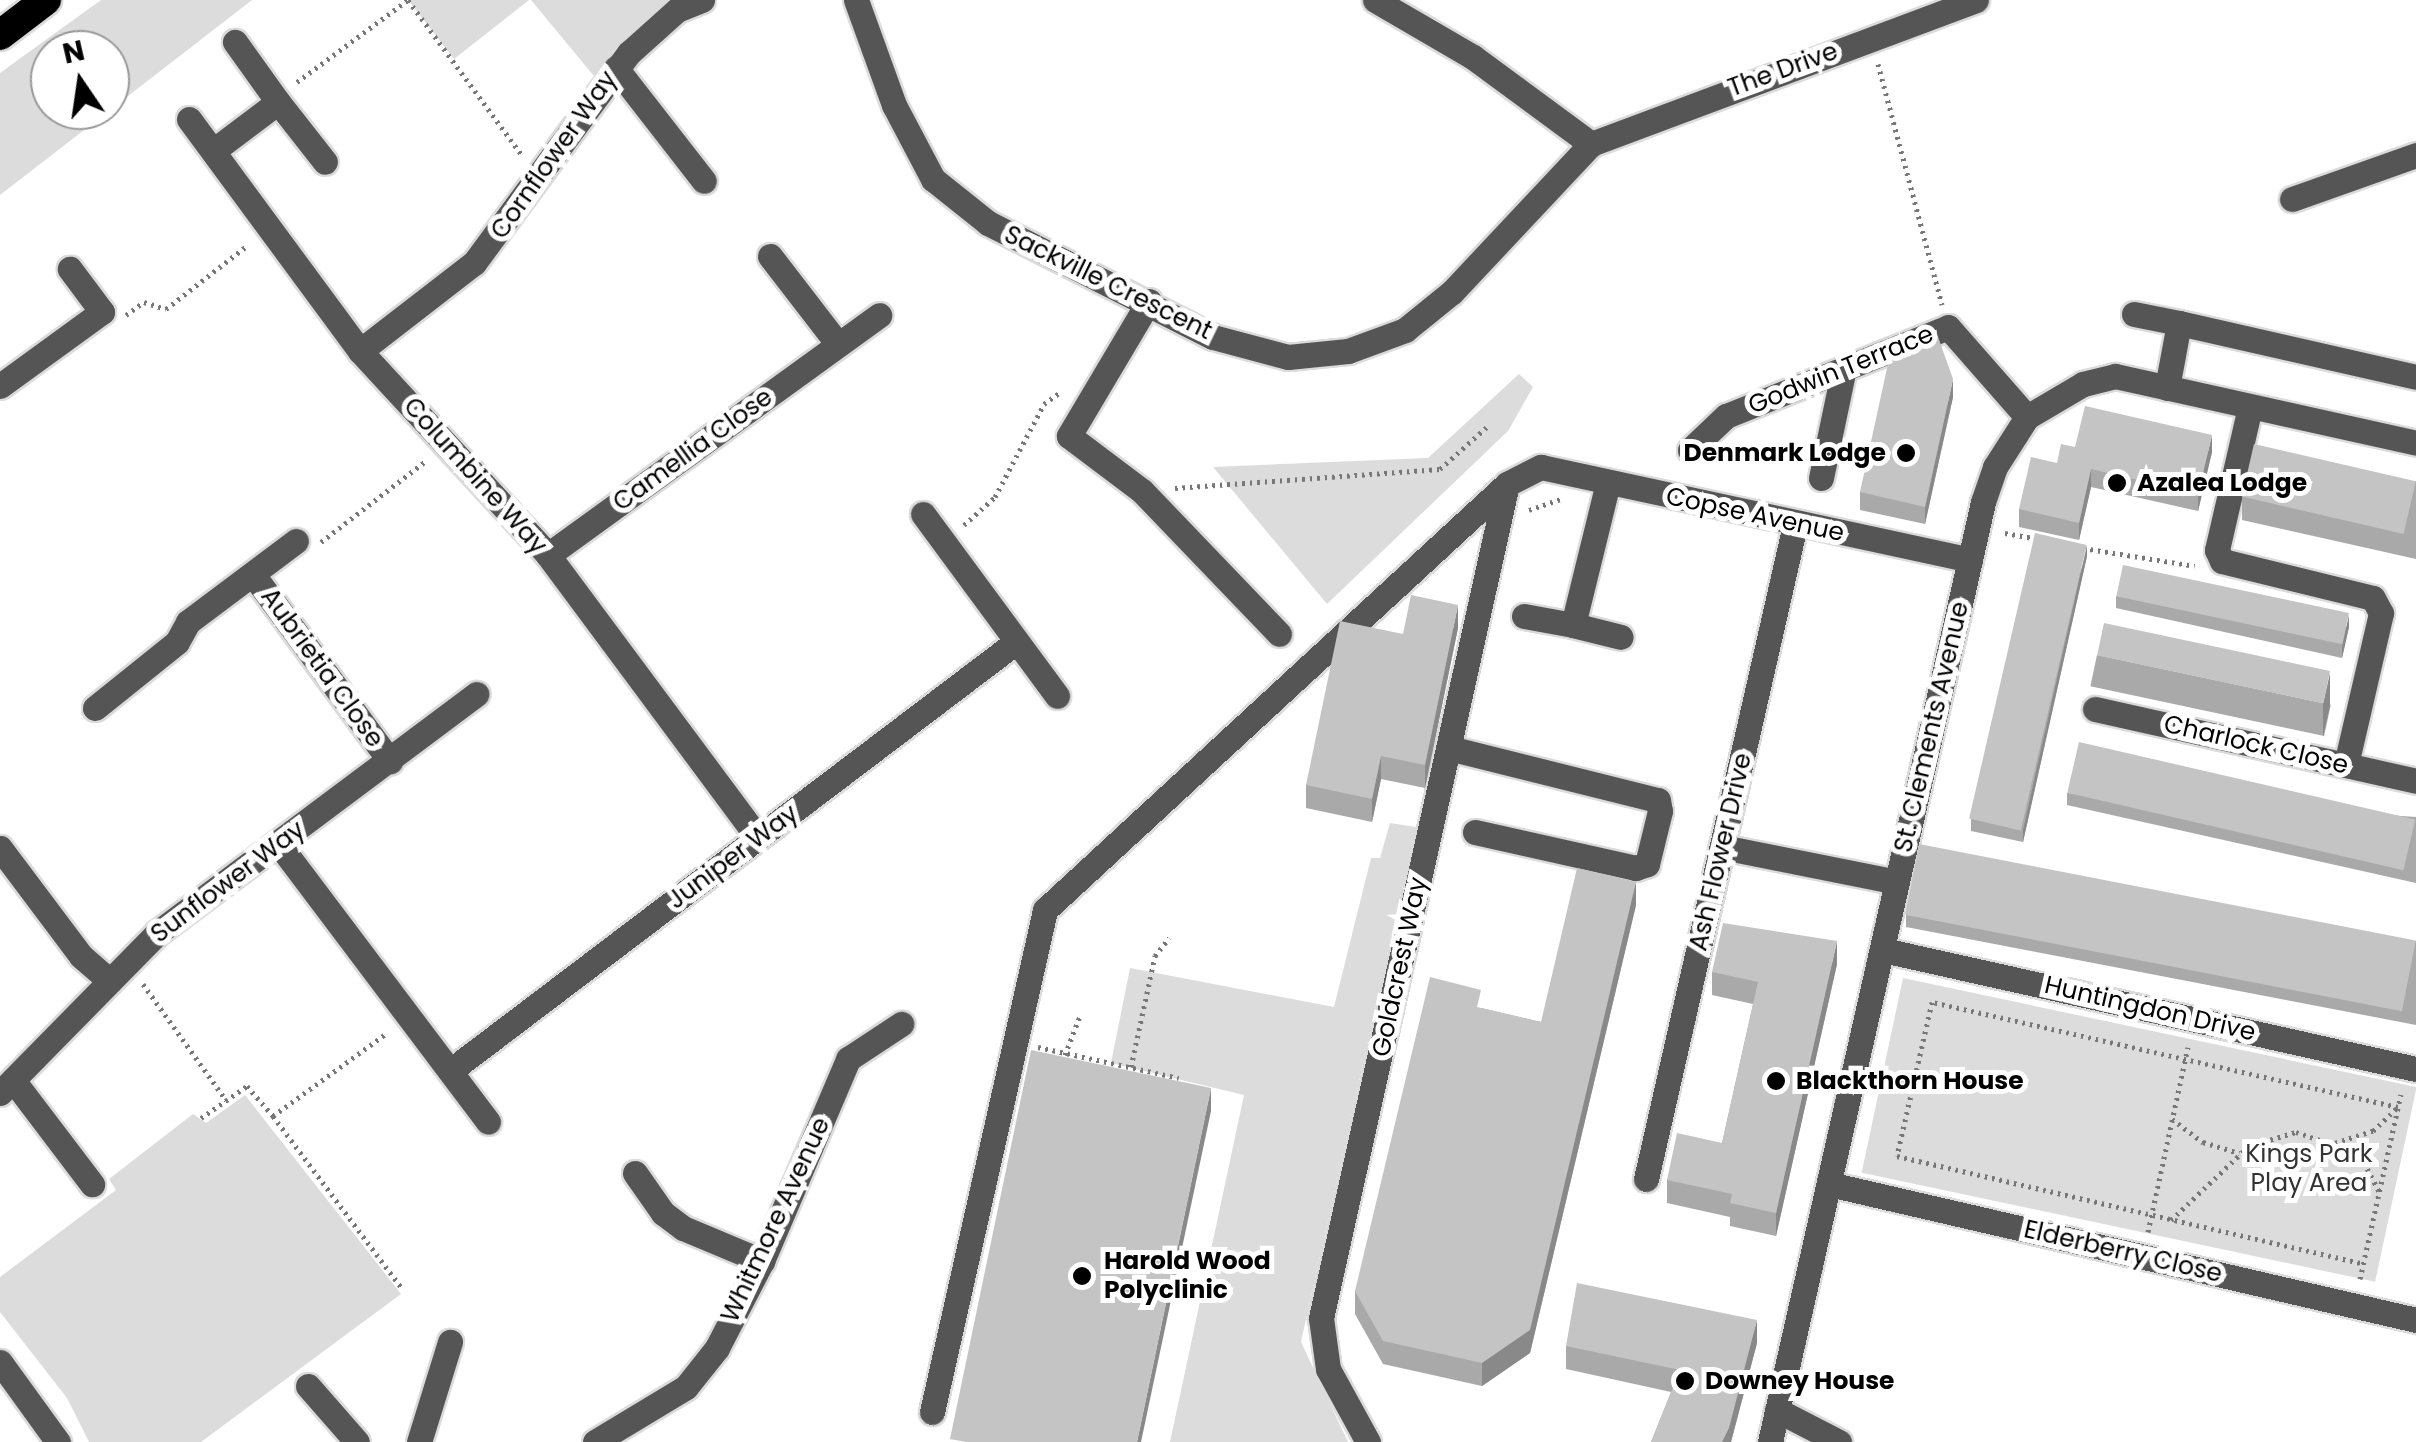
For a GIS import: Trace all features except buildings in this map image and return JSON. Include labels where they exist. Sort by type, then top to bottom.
[{"type":"highway","points":[[0,35],[46,0]]},
{"type":"street","name":"Cornflower Way","points":[[360,351],[474,263],[540,180],[616,68],[676,10],[702,0]]},
{"type":"street","name":"Sackville Crescent","points":[[856,0],[894,105],[933,180],[988,223],[1213,336],[1288,357],[1348,351],[1405,330],[1452,292],[1591,144]]},
{"type":"street","points":[[1376,0],[1474,57],[1591,144]]},
{"type":"street","name":"The Drive","points":[[1591,144],[1976,0]]},
{"type":"street","points":[[235,42],[325,162]]},
{"type":"street","points":[[616,68],[704,181]]},
{"type":"street","points":[[213,151],[278,102]]},
{"type":"street","name":"Columbine Way","points":[[189,119],[360,351],[548,556],[757,836]]},
{"type":"street","points":[[2292,200],[2416,155]]},
{"type":"street","points":[[770,256],[837,343]]},
{"type":"street","points":[[4,374],[70,336],[102,312],[70,269]]},
{"type":"street","points":[[1148,301],[1068,436],[1142,490],[1279,634]]},
{"type":"street","points":[[2134,314],[2416,377]]},
{"type":"street","name":"Camellia Close","points":[[548,556],[878,315]]},
{"type":"street","points":[[2167,388],[2179,323]]},
{"type":"street","name":"Godwin Terrace","points":[[1690,450],[1726,416],[1948,327],[2027,417]]},
{"type":"street","points":[[1821,478],[1844,368]]},
{"type":"street","name":"St. Clements Avenue","points":[[1770,1442],[1977,527],[1995,467],[2027,417],[2072,389],[2114,376],[2416,443]]},
{"type":"street","points":[[2250,407],[2217,550],[2222,560],[2373,598],[2380,613],[2346,765]]},
{"type":"street","name":"Copse Avenue","points":[[1506,484],[1540,467],[1970,560]]},
{"type":"street","points":[[1573,625],[1608,482]]},
{"type":"street","points":[[932,1412],[1046,910],[1188,791],[1506,484]]},
{"type":"street","name":"Goldcrest Way","points":[[1368,1442],[1328,1369],[1322,1318],[1506,484]]},
{"type":"street","points":[[923,514],[1057,696]]},
{"type":"street","name":"Ash Flower Drive","points":[[1646,1179],[1795,524]]},
{"type":"street","points":[[94,708],[178,642],[188,622],[296,541]]},
{"type":"street","name":"Aubrietia Close","points":[[254,576],[390,761]]},
{"type":"street","points":[[1524,616],[1621,637]]},
{"type":"street","name":"Juniper Way","points":[[450,1071],[1016,642]]},
{"type":"street","name":"Sunflower Way","points":[[7,1087],[118,972],[278,842],[476,694]]},
{"type":"street","name":"Charlock Close","points":[[2095,709],[2416,781]]},
{"type":"street","points":[[1449,748],[1658,800],[1660,811],[1646,864],[1636,868],[1474,832]]},
{"type":"street","points":[[278,842],[488,1122]]},
{"type":"street","points":[[1722,846],[1897,882]]},
{"type":"street","points":[[0,848],[82,956],[118,972]]},
{"type":"street","name":"Huntingdon Drive","points":[[1883,950],[2412,1068]]},
{"type":"street","name":"Whitmore Avenue","points":[[601,1440],[686,1387],[717,1348],[762,1261],[848,1059],[901,1024]]},
{"type":"street","points":[[7,1087],[92,1184]]},
{"type":"street","points":[[635,1174],[663,1213],[703,1237],[762,1261]]},
{"type":"street","name":"Elderberry Close","points":[[1829,1184],[2416,1320]]},
{"type":"street","points":[[419,1442],[450,1342]]},
{"type":"street","points":[[0,1362],[58,1442]]},
{"type":"street","points":[[308,1386],[357,1442]]},
{"type":"street","points":[[1778,1410],[1838,1442]]},
{"type":"path","points":[[278,102],[308,70],[408,0],[540,180]]},
{"type":"path","points":[[1871,39],[1948,327]]},
{"type":"path","points":[[111,325],[144,302],[166,309],[269,228]]},
{"type":"path","points":[[1142,490],[1440,469],[1489,425]]},
{"type":"path","points":[[296,541],[314,548],[446,445]]},
{"type":"path","points":[[1498,522],[1608,482]]},
{"type":"path","points":[[1977,527],[2052,542]]},
{"type":"path","points":[[2071,546],[2184,569],[2222,560]]},
{"type":"path","points":[[1131,1068],[1155,956],[1169,938]]},
{"type":"path","points":[[118,972],[226,1100]]},
{"type":"path","points":[[2363,1264],[1897,1156],[1932,1002],[2398,1107]]},
{"type":"path","points":[[1063,1066],[1080,1016]]},
{"type":"path","points":[[273,1116],[408,1017]]},
{"type":"path","points":[[2143,1257],[2193,1019]]},
{"type":"path","points":[[1016,1042],[1179,1078]]},
{"type":"path","points":[[2354,1306],[2398,1107],[2412,1068]]},
{"type":"path","points":[[201,1118],[246,1086],[273,1116],[401,1287]]},
{"type":"path","points":[[2335,1143],[2372,1130],[2398,1107]]},
{"type":"path","points":[[2172,1119],[2203,1142],[2239,1153]]},
{"type":"path","points":[[2171,1220],[2239,1153],[2296,1132],[2335,1143],[2364,1162],[2379,1191]]},
{"type":"green space","points":[[101,0],[252,0],[130,95],[130,30],[59,30]]},
{"type":"green space","points":[[408,0],[529,0],[454,59]]},
{"type":"green space","points":[[531,0],[702,0],[603,87]]},
{"type":"green space","points":[[30,51],[30,130],[84,130],[0,195],[0,73]]},
{"type":"green space","points":[[1519,374],[1533,387],[1508,431],[1327,604],[1213,467],[1428,458]]},
{"type":"green space","points":[[1390,823],[1416,827],[1301,1342],[1348,1442],[1170,1442],[1244,1095],[1111,1063],[1130,968],[1334,1007],[1371,858],[1380,858]]},
{"type":"green space","name":"Kings Park Play Area","points":[[1903,978],[2416,1087],[2375,1282],[1862,1173]]},
{"type":"green space","points":[[245,1095],[401,1294],[201,1442],[89,1442],[67,1398],[0,1312],[0,1277],[116,1190],[109,1179],[193,1114],[206,1123]]},
{"type":"place","name":"Denmark Lodge","points":[[1906,453]]},
{"type":"place","name":"Azalea Lodge","points":[[2117,483]]},
{"type":"place","name":"Blackthorn House","points":[[1776,1081]]},
{"type":"place","name":"Harold Wood Polyclinic","points":[[1082,1276]]},
{"type":"place","name":"Downey House","points":[[1685,1381]]}]
